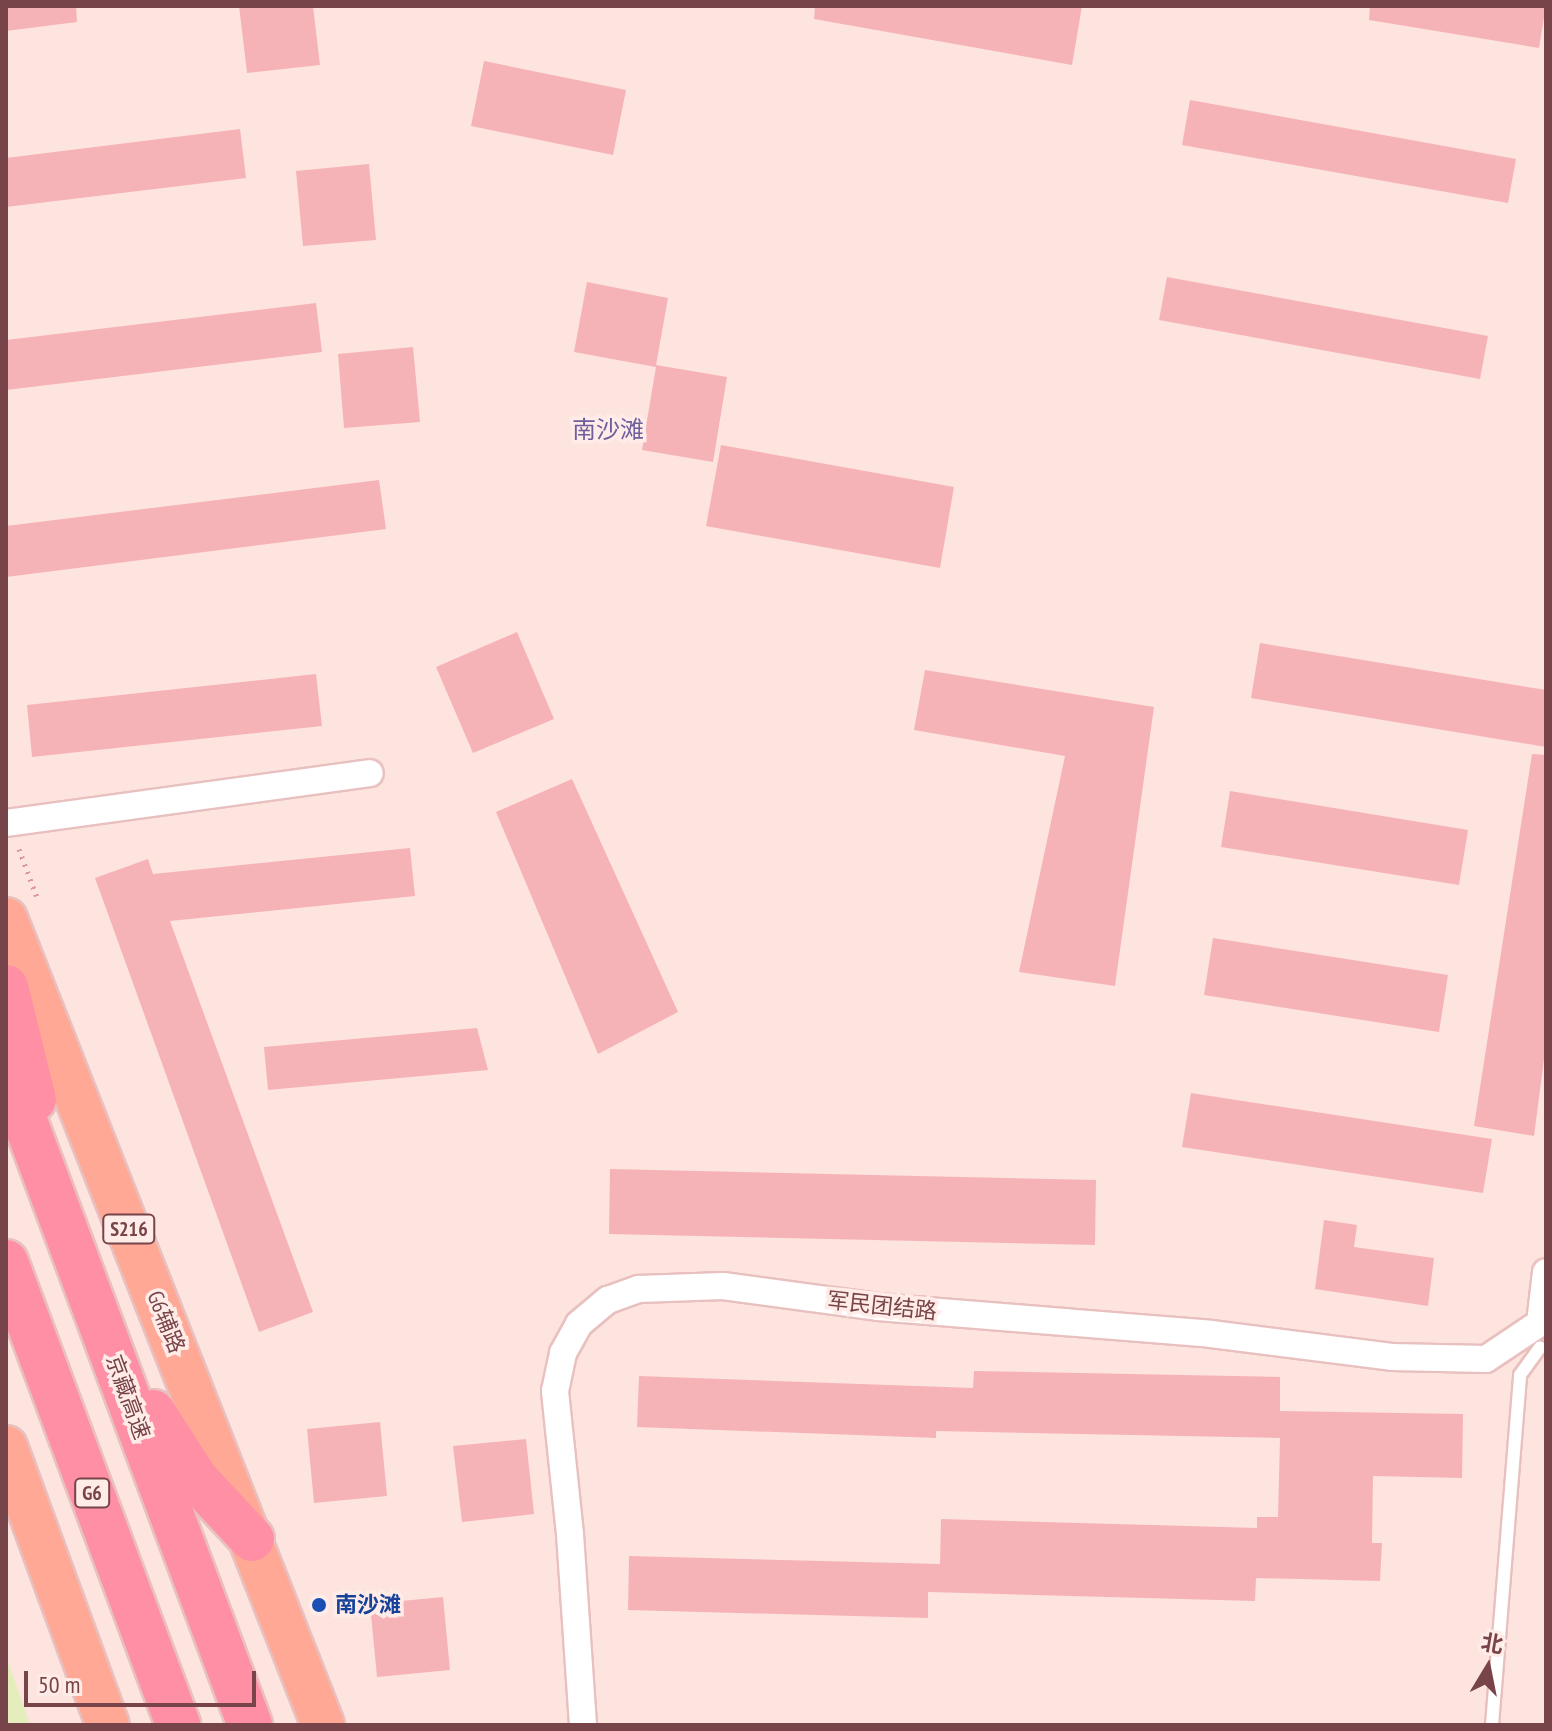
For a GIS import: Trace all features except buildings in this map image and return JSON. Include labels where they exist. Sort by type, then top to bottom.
[{"type":"highway","points":[[6,987],[69,1238]]},
{"type":"highway","name":"京藏高速","points":[[6,1070],[250,1725]]},
{"type":"highway","name":"G6","points":[[7,1266],[178,1725]]},
{"type":"highway","points":[[117,1366],[150,1407],[196,1479],[252,1539]]},
{"type":"main road","name":"G6辅路","points":[[6,919],[323,1725]]},
{"type":"main road","points":[[6,1447],[108,1725]]},
{"type":"street","points":[[6,823],[370,773]]},
{"type":"street","name":"军民团结路","points":[[583,1725],[570,1534],[555,1391],[563,1353],[579,1324],[608,1300],[639,1289],[723,1286],[878,1307],[1211,1334],[1392,1357],[1486,1359],[1540,1323],[1546,1272]]},
{"type":"lane","points":[[1492,1725],[1520,1375],[1540,1347]]},
{"type":"green space","points":[[6,1655],[30,1725],[6,1725]]},
{"type":"place","name":"南沙滩","points":[[319,1605]]},
{"type":"district","name":"南沙滩","points":[[608,430]]}]
